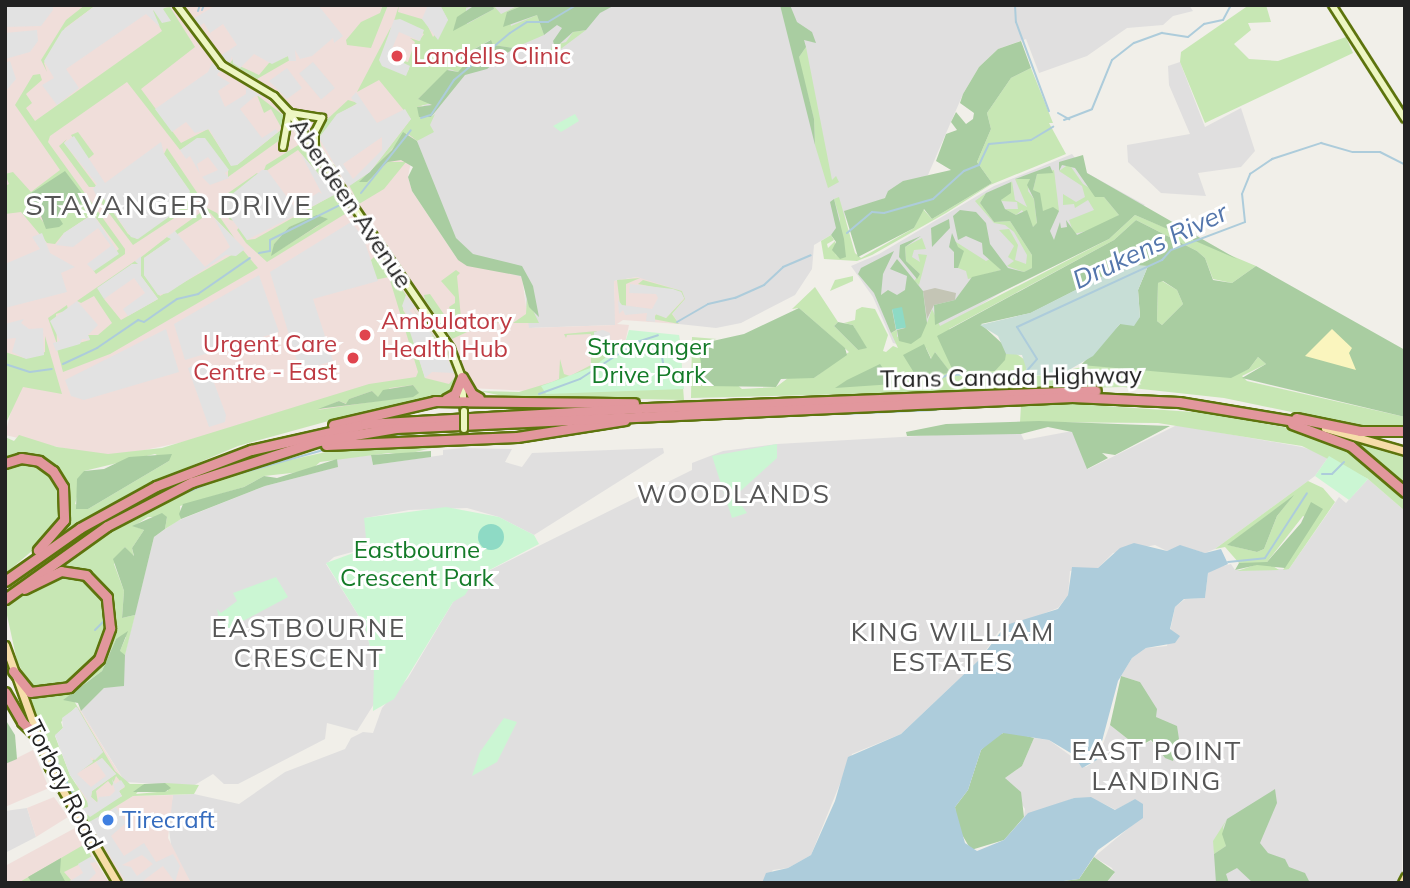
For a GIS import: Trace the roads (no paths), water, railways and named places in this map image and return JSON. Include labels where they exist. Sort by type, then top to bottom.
[{"type":"highway","points":[[462,377],[471,394],[481,398]]},
{"type":"highway","points":[[444,400],[455,394],[462,377]]},
{"type":"highway","name":"Trans Canada Highway","points":[[9,578],[136,496],[251,450],[324,432],[409,419],[1069,391],[1168,395],[1296,419]]},
{"type":"highway","name":"Trans Canada Highway","points":[[5,601],[107,526],[245,462],[319,441],[406,427],[1094,397],[1196,404],[1277,419],[1296,419]]},
{"type":"highway","points":[[251,450],[388,410],[444,400],[481,398],[710,405]]},
{"type":"highway","points":[[245,462],[333,444],[464,434],[517,437],[630,419],[726,411]]},
{"type":"highway","points":[[1277,419],[1341,440],[1369,458],[1405,492]]},
{"type":"highway","points":[[1296,419],[1360,431],[1405,431]]},
{"type":"highway","points":[[5,463],[21,458],[43,464],[60,481],[67,500],[57,533],[9,578]]},
{"type":"highway","points":[[5,601],[44,577],[71,571],[97,583],[111,610],[103,653],[75,683],[33,692],[13,671]]},
{"type":"highway","points":[[5,692],[22,722],[34,733]]},
{"type":"main road","name":"Aberdeen Avenue","points":[[177,5],[222,65],[274,96],[289,112],[451,349],[462,377],[464,434]]},
{"type":"main road","points":[[1332,5],[1405,119]]},
{"type":"main road","points":[[283,147],[289,112],[304,118],[322,118],[315,132],[315,152]]},
{"type":"main road","points":[[1296,419],[1405,451]]},
{"type":"main road","name":"Torbay Road","points":[[5,645],[34,733],[60,788],[117,883]]},
{"type":"main road","points":[[1402,883],[1405,877]]},
{"type":"waterway","points":[[198,11],[200,5]]},
{"type":"waterway","points":[[202,10],[204,5]]},
{"type":"waterway","points":[[421,118],[431,115],[454,80],[510,33],[527,22],[548,22],[576,5]]},
{"type":"waterway","points":[[1015,5],[1016,22],[1049,111]]},
{"type":"waterway","points":[[1064,120],[1092,109],[1112,60],[1134,43],[1162,33],[1188,37],[1204,24],[1223,20],[1231,5]]},
{"type":"waterway","points":[[1058,113],[1069,119]]},
{"type":"waterway","points":[[847,233],[872,212],[884,213],[933,199],[964,171],[979,165],[989,144],[1031,140],[1053,127]]},
{"type":"waterway","points":[[361,193],[411,130]]},
{"type":"waterway","name":"Drukens River","points":[[936,388],[933,383],[947,375],[1025,373],[1037,359],[1017,327],[1162,260],[1171,250],[1245,222],[1242,194],[1250,174],[1272,159],[1321,143],[1353,152],[1380,152],[1405,165]]},
{"type":"waterway","points":[[259,253],[270,251],[270,240],[340,205]]},
{"type":"waterway","points":[[677,322],[708,304],[735,298],[764,285],[783,267],[811,255]]},
{"type":"waterway","points":[[63,364],[97,348],[138,320],[144,322],[177,299],[198,294],[250,258]]},
{"type":"waterway","points":[[539,394],[580,379],[637,342],[658,335]]},
{"type":"waterway","points":[[661,350],[664,370]]},
{"type":"waterway","points":[[5,364],[30,372],[52,369]]},
{"type":"waterway","points":[[924,388],[929,386]]},
{"type":"waterway","name":"Drukens River","points":[[842,414],[936,410]]},
{"type":"waterway","points":[[384,436],[437,431]]},
{"type":"waterway","points":[[369,438],[380,437]]},
{"type":"waterway","points":[[220,479],[327,449]]},
{"type":"waterway","points":[[1322,474],[1332,474],[1344,462]]},
{"type":"waterway","points":[[180,495],[213,482]]},
{"type":"waterway","points":[[1228,562],[1265,558],[1307,493]]},
{"type":"waterway","points":[[154,506],[175,497]]},
{"type":"waterway","points":[[102,535],[128,520]]},
{"type":"waterway","points":[[14,600],[25,593]]},
{"type":"waterway","points":[[95,630],[104,621]]},
{"type":"waterway","points":[[44,725],[44,736],[77,803]]},
{"type":"place","name":"Landells Clinic","points":[[397,56]]},
{"type":"place","name":"Ambulatory Health Hub","points":[[365,335]]},
{"type":"place","name":"Urgent Care Centre - East","points":[[353,358]]},
{"type":"place","name":"Tirecraft","points":[[108,820]]},
{"type":"district","name":"STAVANGER DRIVE","points":[[169,205]]},
{"type":"district","name":"WOODLANDS","points":[[734,494]]},
{"type":"district","name":"EASTBOURNE CRESCENT","points":[[309,643]]},
{"type":"district","name":"KING WILLIAM ESTATES","points":[[953,647]]},
{"type":"district","name":"EAST POINT LANDING","points":[[1157,766]]},
{"type":"park label","name":"Stravanger Drive Park","points":[[649,361]]},
{"type":"park label","name":"Eastbourne Crescent Park","points":[[417,564]]}]
